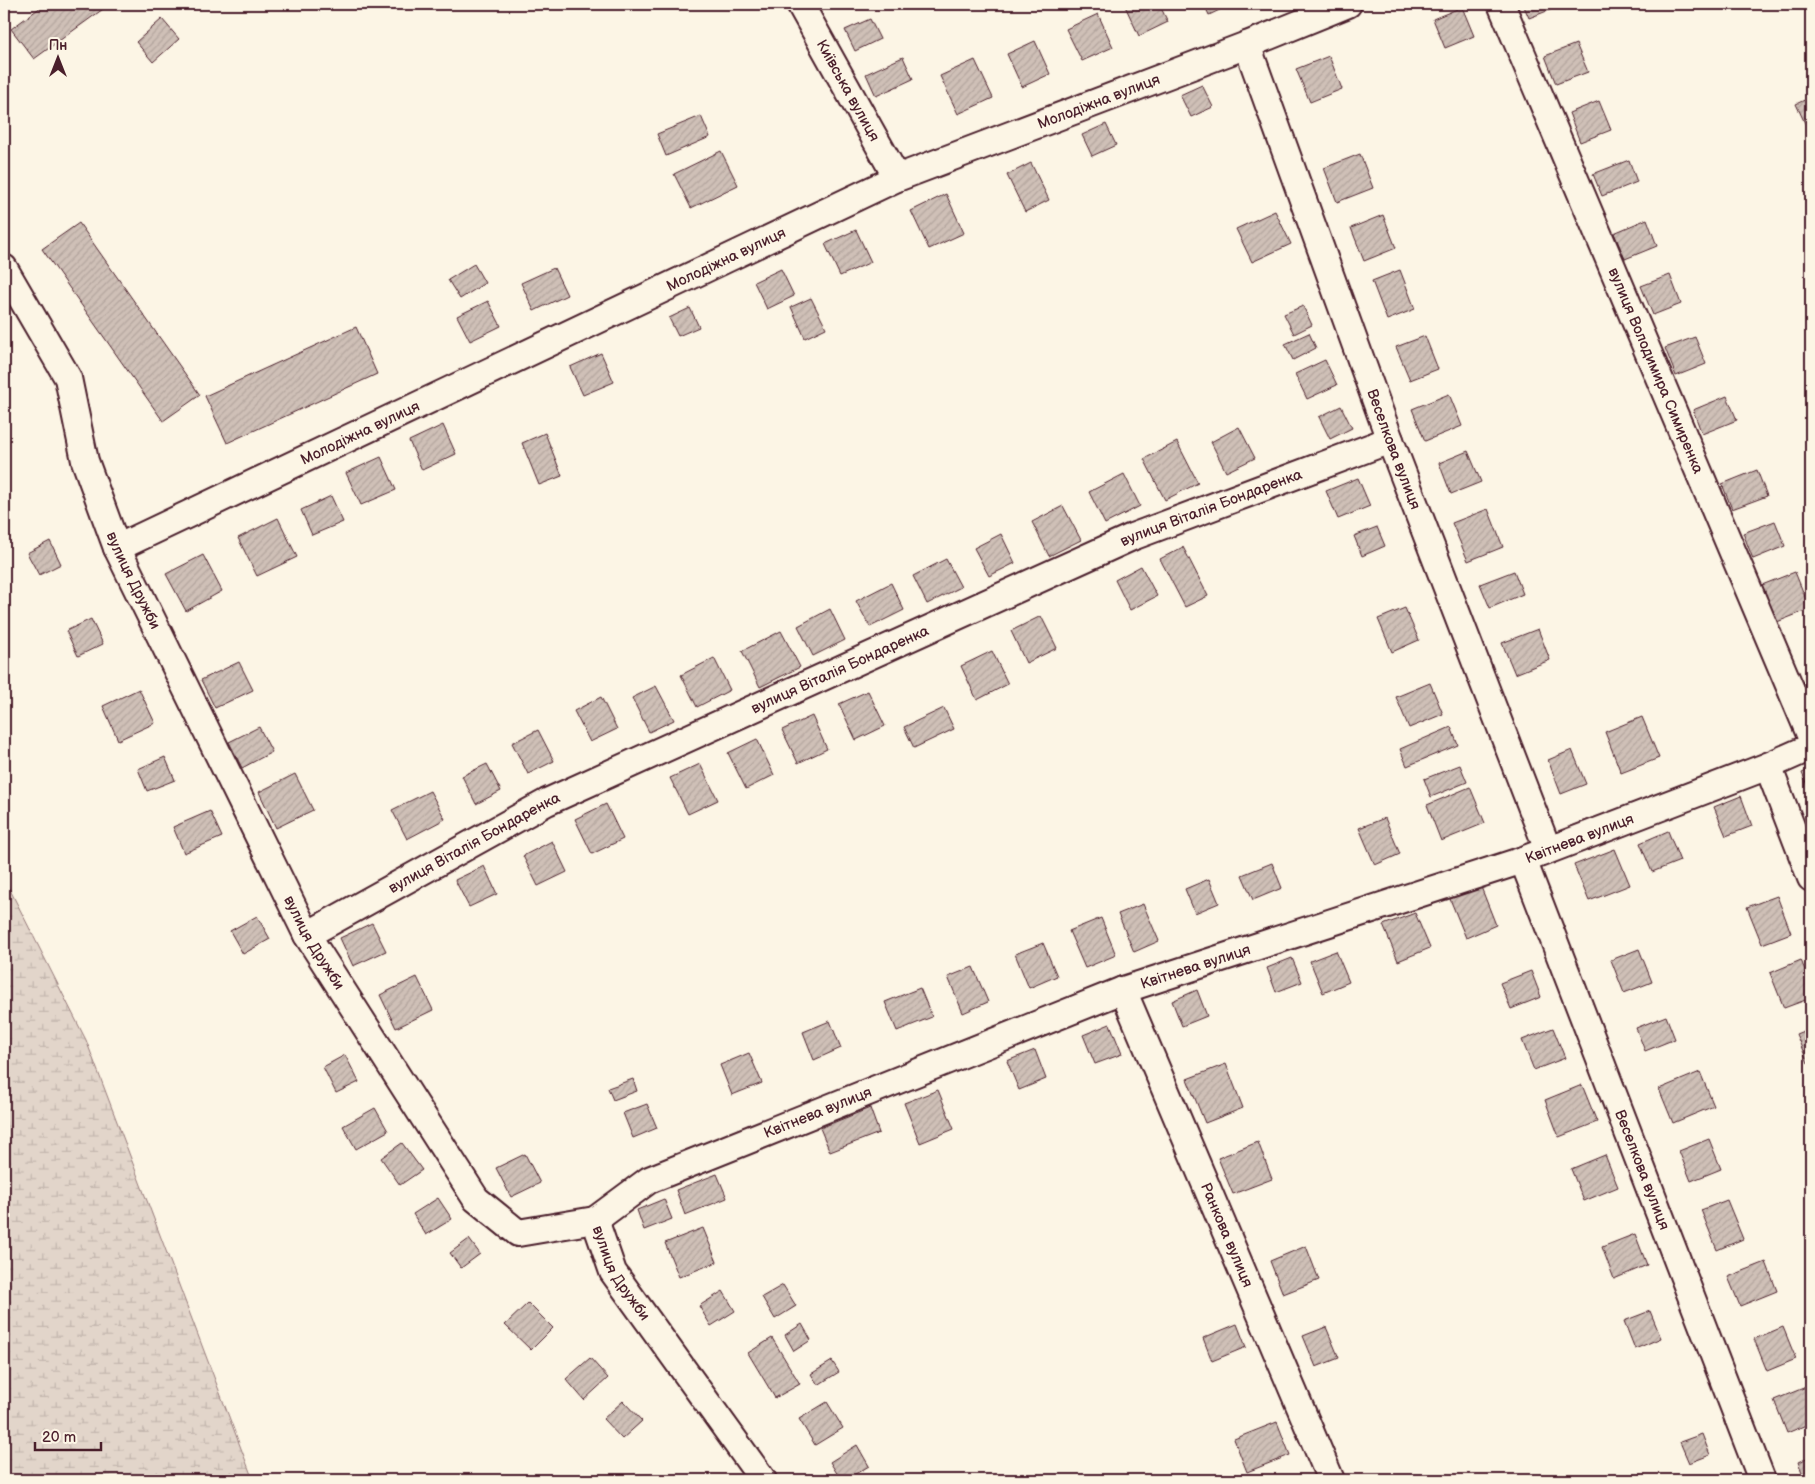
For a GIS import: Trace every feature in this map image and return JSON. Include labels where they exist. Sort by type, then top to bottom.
[{"type":"street","name":"Київська вулиця","points":[[800,4],[897,178]]},
{"type":"street","name":"Молодіжна вулиця","points":[[117,548],[897,178],[1247,45],[1348,4]]},
{"type":"street","name":"вулиця Володимира Симиренка","points":[[1501,4],[1811,737]]},
{"type":"street","name":"Веселкова вулиця","points":[[1247,45],[1390,440],[1548,850]]},
{"type":"street","name":"вулиця Дружби","points":[[4,268],[68,378],[85,461],[117,548],[307,936],[476,1199],[518,1234],[595,1220],[613,1272],[763,1480]]},
{"type":"street","name":"вулиця Віталія Бондаренка","points":[[307,936],[565,794],[1132,537],[1390,440]]},
{"type":"street","name":"Квітнева вулиця","points":[[595,1220],[649,1180],[1123,990],[1523,860],[1768,766],[1811,747]]},
{"type":"street","points":[[1768,766],[1811,878]]},
{"type":"street","name":"Веселкова вулиця","points":[[1523,860],[1762,1480]]},
{"type":"street","name":"Ранкова вулиця","points":[[1123,990],[1331,1480]]},
{"type":"green space","points":[[4,878],[86,1040],[253,1480],[4,1480]]},
{"type":"building","points":[[45,4],[110,4],[34,59],[11,29]]},
{"type":"building","points":[[1130,4],[1159,4],[1168,22],[1139,36],[1125,6]]},
{"type":"building","points":[[1204,4],[1232,4],[1209,15]]},
{"type":"building","points":[[1523,4],[1565,4],[1529,18]]},
{"type":"building","points":[[1462,7],[1474,36],[1445,48],[1433,19]]},
{"type":"building","points":[[1098,14],[1113,47],[1082,61],[1066,29]]},
{"type":"building","points":[[162,19],[179,39],[153,62],[136,42]]},
{"type":"building","points":[[870,19],[880,39],[855,51],[845,30]]},
{"type":"building","points":[[1035,41],[1050,74],[1022,87],[1007,54]]},
{"type":"building","points":[[1576,44],[1588,72],[1556,84],[1545,56]]},
{"type":"building","points":[[1329,56],[1342,89],[1310,102],[1296,69]]},
{"type":"building","points":[[903,57],[913,79],[876,96],[866,74]]},
{"type":"building","points":[[975,60],[993,98],[958,114],[940,76]]},
{"type":"building","points":[[1202,85],[1213,107],[1191,117],[1180,95]]},
{"type":"building","points":[[1811,97],[1811,136],[1796,104]]},
{"type":"building","points":[[1599,101],[1611,130],[1580,142],[1569,113]]},
{"type":"building","points":[[701,116],[710,137],[666,156],[657,134]]},
{"type":"building","points":[[1106,124],[1116,145],[1092,156],[1082,135]]},
{"type":"building","points":[[721,151],[738,185],[691,208],[674,174]]},
{"type":"building","points":[[1360,154],[1373,188],[1337,202],[1324,168]]},
{"type":"building","points":[[1629,160],[1637,182],[1602,196],[1593,174]]},
{"type":"building","points":[[1031,163],[1049,200],[1025,212],[1007,175]]},
{"type":"building","points":[[946,194],[964,233],[929,249],[911,211]]},
{"type":"building","points":[[1275,211],[1291,244],[1252,262],[1236,229]]},
{"type":"building","points":[[1383,215],[1396,248],[1364,261],[1351,228]]},
{"type":"building","points":[[1647,219],[1657,246],[1625,259],[1614,233]]},
{"type":"building","points":[[79,223],[200,395],[163,421],[42,249]]},
{"type":"building","points":[[856,230],[871,262],[840,276],[825,244]]},
{"type":"building","points":[[474,264],[485,283],[460,299],[448,280]]},
{"type":"building","points":[[554,268],[567,295],[534,311],[521,283]]},
{"type":"building","points":[[781,269],[794,296],[767,309],[754,282]]},
{"type":"building","points":[[1400,270],[1415,309],[1387,320],[1372,281]]},
{"type":"building","points":[[1670,275],[1681,304],[1653,315],[1641,286]]},
{"type":"building","points":[[811,298],[826,328],[805,338],[791,307]]},
{"type":"building","points":[[488,301],[501,326],[470,341],[457,316]]},
{"type":"building","points":[[1303,306],[1312,325],[1294,334],[1284,314]]},
{"type":"building","points":[[690,308],[699,327],[678,336],[669,318]]},
{"type":"building","points":[[356,327],[377,374],[227,443],[205,396]]},
{"type":"building","points":[[1309,333],[1316,348],[1293,360],[1285,344]]},
{"type":"building","points":[[1425,336],[1438,369],[1410,380],[1396,347]]},
{"type":"building","points":[[1695,337],[1706,364],[1676,376],[1665,348]]},
{"type":"building","points":[[601,353],[614,382],[583,395],[570,367]]},
{"type":"building","points":[[1325,360],[1337,385],[1307,399],[1295,374]]},
{"type":"building","points":[[1449,394],[1462,426],[1425,441],[1412,409]]},
{"type":"building","points":[[1727,396],[1737,420],[1702,434],[1693,410]]},
{"type":"building","points":[[1341,406],[1352,428],[1330,439],[1319,417]]},
{"type":"building","points":[[443,425],[456,454],[422,470],[409,441]]},
{"type":"building","points":[[1239,427],[1255,458],[1226,472],[1211,442]]},
{"type":"building","points":[[545,433],[562,476],[539,485],[522,443]]},
{"type":"building","points":[[1177,442],[1198,483],[1165,500],[1144,459]]},
{"type":"building","points":[[1468,451],[1481,482],[1451,494],[1439,463]]},
{"type":"building","points":[[381,457],[396,490],[361,505],[346,473]]},
{"type":"building","points":[[1757,470],[1767,496],[1732,509],[1722,484]]},
{"type":"building","points":[[1124,474],[1140,506],[1105,524],[1089,492]]},
{"type":"building","points":[[1358,478],[1370,506],[1338,519],[1326,491]]},
{"type":"building","points":[[331,496],[343,522],[312,535],[301,510]]},
{"type":"building","points":[[1063,506],[1081,540],[1049,556],[1032,522]]},
{"type":"building","points":[[1488,509],[1503,547],[1468,561],[1452,523]]},
{"type":"building","points":[[278,518],[297,557],[257,576],[238,538]]},
{"type":"building","points":[[1775,521],[1785,546],[1753,559],[1743,533]]},
{"type":"building","points":[[1377,527],[1385,546],[1362,556],[1354,536]]},
{"type":"building","points":[[1001,534],[1015,563],[989,576],[974,548]]},
{"type":"building","points":[[50,541],[61,564],[39,575],[27,553]]},
{"type":"building","points":[[1183,547],[1208,596],[1185,607],[1160,559]]},
{"type":"building","points":[[203,555],[222,591],[186,611],[166,574]]},
{"type":"building","points":[[946,559],[961,587],[927,604],[913,576]]},
{"type":"building","points":[[1141,566],[1157,596],[1130,610],[1115,580]]},
{"type":"building","points":[[1514,571],[1523,594],[1490,608],[1480,584]]},
{"type":"building","points":[[1795,572],[1810,609],[1777,622],[1762,585]]},
{"type":"building","points":[[891,583],[904,610],[870,627],[856,601]]},
{"type":"building","points":[[1405,608],[1419,640],[1392,652],[1378,619]]},
{"type":"building","points":[[830,609],[845,640],[813,656],[798,626]]},
{"type":"building","points":[[1041,616],[1057,648],[1026,663],[1011,631]]},
{"type":"building","points":[[91,619],[103,644],[78,656],[66,631]]},
{"type":"building","points":[[1538,629],[1550,660],[1515,674],[1502,643]]},
{"type":"building","points":[[781,631],[800,667],[760,687],[742,651]]},
{"type":"building","points":[[992,651],[1008,684],[977,700],[961,666]]},
{"type":"building","points":[[714,658],[730,690],[697,707],[681,675]]},
{"type":"building","points":[[239,662],[253,690],[215,708],[201,680]]},
{"type":"building","points":[[1430,683],[1443,714],[1409,728],[1396,697]]},
{"type":"building","points":[[656,686],[674,720],[649,732],[632,698]]},
{"type":"building","points":[[139,689],[155,723],[118,740],[103,706]]},
{"type":"building","points":[[868,691],[885,726],[856,740],[839,704]]},
{"type":"building","points":[[601,697],[617,729],[590,742],[574,711]]},
{"type":"building","points":[[944,708],[954,729],[914,748],[904,727]]},
{"type":"building","points":[[812,716],[827,749],[798,763],[782,730]]},
{"type":"building","points":[[1642,717],[1659,758],[1621,773],[1605,732]]},
{"type":"building","points":[[259,727],[272,752],[242,768],[229,742]]},
{"type":"building","points":[[1451,727],[1458,745],[1407,766],[1400,749]]},
{"type":"building","points":[[538,730],[554,761],[528,774],[512,743]]},
{"type":"building","points":[[757,739],[774,775],[746,789],[728,753]]},
{"type":"building","points":[[1572,750],[1586,784],[1561,794],[1548,760]]},
{"type":"building","points":[[165,757],[175,780],[147,791],[138,769]]},
{"type":"building","points":[[487,764],[501,791],[476,804],[462,776]]},
{"type":"building","points":[[700,764],[718,800],[688,814],[670,778]]},
{"type":"building","points":[[1460,765],[1467,782],[1431,797],[1424,779]]},
{"type":"building","points":[[1811,769],[1811,795],[1802,773]]},
{"type":"building","points":[[295,774],[313,810],[276,828],[259,792]]},
{"type":"building","points":[[1470,787],[1485,823],[1441,841],[1427,805]]},
{"type":"building","points":[[430,791],[445,819],[407,839],[392,810]]},
{"type":"building","points":[[1741,796],[1752,826],[1726,836],[1714,807]]},
{"type":"building","points":[[606,804],[623,839],[592,854],[575,819]]},
{"type":"building","points":[[210,811],[222,837],[184,853],[173,827]]},
{"type":"building","points":[[1385,818],[1400,854],[1375,865],[1359,828]]},
{"type":"building","points":[[1668,831],[1680,861],[1652,872],[1640,843]]},
{"type":"building","points":[[552,841],[567,872],[538,886],[523,856]]},
{"type":"building","points":[[1615,849],[1630,885],[1589,901],[1574,865]]},
{"type":"building","points":[[1272,863],[1282,888],[1253,900],[1242,875]]},
{"type":"building","points":[[484,866],[497,894],[469,907],[455,880]]},
{"type":"building","points":[[1209,879],[1219,903],[1195,913],[1185,889]]},
{"type":"building","points":[[1481,887],[1496,925],[1466,938],[1450,899]]},
{"type":"building","points":[[1777,896],[1791,933],[1762,944],[1747,907]]},
{"type":"building","points":[[1143,904],[1159,941],[1134,952],[1118,914]]},
{"type":"building","points":[[1415,913],[1430,948],[1398,961],[1383,925]]},
{"type":"building","points":[[257,916],[270,939],[243,954],[230,931]]},
{"type":"building","points":[[1101,918],[1116,955],[1085,968],[1069,931]]},
{"type":"building","points":[[372,923],[386,951],[353,966],[340,938]]},
{"type":"building","points":[[1043,943],[1057,976],[1029,988],[1015,954]]},
{"type":"building","points":[[1639,949],[1652,982],[1624,993],[1611,960]]},
{"type":"building","points":[[1336,951],[1349,982],[1323,993],[1310,961]]},
{"type":"building","points":[[1292,958],[1302,982],[1276,992],[1267,968]]},
{"type":"building","points":[[1801,960],[1811,986],[1811,998],[1784,1008],[1770,973]]},
{"type":"building","points":[[973,967],[988,1002],[963,1013],[948,977]]},
{"type":"building","points":[[1531,971],[1541,997],[1511,1009],[1500,983]]},
{"type":"building","points":[[417,977],[433,1010],[396,1028],[380,995]]},
{"type":"building","points":[[920,988],[932,1017],[897,1031],[885,1002]]},
{"type":"building","points":[[1197,990],[1207,1016],[1182,1026],[1172,1001]]},
{"type":"building","points":[[1666,1016],[1675,1039],[1645,1051],[1636,1028]]},
{"type":"building","points":[[830,1021],[841,1048],[814,1060],[803,1032]]},
{"type":"building","points":[[1110,1024],[1122,1054],[1095,1064],[1083,1035]]},
{"type":"building","points":[[1553,1028],[1565,1058],[1534,1070],[1522,1040]]},
{"type":"building","points":[[1811,1028],[1811,1062],[1808,1063],[1796,1034]]},
{"type":"building","points":[[1035,1050],[1046,1079],[1019,1090],[1007,1061]]},
{"type":"building","points":[[749,1053],[762,1083],[732,1095],[720,1065]]},
{"type":"building","points":[[345,1055],[359,1082],[336,1093],[323,1067]]},
{"type":"building","points":[[1226,1064],[1243,1108],[1205,1123],[1187,1079]]},
{"type":"building","points":[[1700,1072],[1714,1106],[1673,1123],[1659,1089]]},
{"type":"building","points":[[633,1079],[637,1091],[613,1100],[608,1088]]},
{"type":"building","points":[[1582,1085],[1597,1122],[1559,1137],[1545,1100]]},
{"type":"building","points":[[938,1090],[954,1129],[920,1143],[904,1103]]},
{"type":"building","points":[[647,1104],[657,1128],[633,1138],[623,1113]]},
{"type":"building","points":[[375,1108],[388,1131],[356,1149],[343,1126]]},
{"type":"building","points":[[870,1108],[879,1133],[830,1152],[820,1128]]},
{"type":"building","points":[[1709,1139],[1721,1169],[1691,1181],[1679,1151]]},
{"type":"building","points":[[1258,1142],[1272,1179],[1233,1194],[1218,1158]]},
{"type":"building","points":[[402,1143],[422,1170],[400,1185],[381,1158]]},
{"type":"building","points":[[525,1154],[540,1183],[511,1197],[496,1168]]},
{"type":"building","points":[[1605,1155],[1618,1187],[1584,1201],[1571,1169]]},
{"type":"building","points":[[717,1174],[727,1198],[685,1215],[676,1190]]},
{"type":"building","points":[[438,1198],[452,1219],[426,1235],[413,1214]]},
{"type":"building","points":[[664,1199],[672,1219],[644,1230],[637,1210]]},
{"type":"building","points":[[1727,1200],[1743,1239],[1717,1250],[1701,1210]]},
{"type":"building","points":[[703,1228],[717,1262],[679,1277],[665,1243]]},
{"type":"building","points":[[1635,1234],[1647,1265],[1614,1279],[1602,1247]]},
{"type":"building","points":[[469,1239],[480,1254],[461,1268],[450,1253]]},
{"type":"building","points":[[1306,1246],[1319,1280],[1283,1294],[1270,1261]]},
{"type":"building","points":[[1766,1262],[1777,1291],[1740,1306],[1728,1277]]},
{"type":"building","points":[[783,1285],[796,1306],[775,1319],[762,1297]]},
{"type":"building","points":[[723,1291],[735,1311],[711,1326],[699,1306]]},
{"type":"building","points":[[528,1303],[553,1328],[531,1350],[505,1325]]},
{"type":"building","points":[[1650,1311],[1661,1338],[1635,1349],[1624,1321]]},
{"type":"building","points":[[802,1324],[811,1340],[794,1351],[785,1335]]},
{"type":"building","points":[[1237,1324],[1246,1347],[1212,1361],[1203,1338]]},
{"type":"building","points":[[1326,1327],[1339,1358],[1316,1367],[1303,1336]]},
{"type":"building","points":[[1783,1327],[1796,1359],[1767,1371],[1754,1339]]},
{"type":"building","points":[[772,1338],[800,1384],[775,1398],[748,1353]]},
{"type":"building","points":[[590,1358],[608,1378],[584,1400],[566,1379]]},
{"type":"building","points":[[832,1361],[839,1372],[818,1385],[811,1374]]},
{"type":"building","points":[[1806,1387],[1811,1400],[1811,1423],[1787,1433],[1774,1400]]},
{"type":"building","points":[[623,1401],[642,1421],[622,1439],[603,1419]]},
{"type":"building","points":[[827,1402],[843,1428],[815,1445],[799,1419]]},
{"type":"building","points":[[1277,1422],[1290,1455],[1247,1472],[1234,1439]]},
{"type":"building","points":[[1702,1434],[1710,1455],[1689,1463],[1680,1442]]},
{"type":"building","points":[[857,1445],[869,1466],[845,1480],[841,1480],[830,1462]]},
{"type":"building","points":[[1811,1456],[1811,1480],[1805,1480],[1798,1462]]}]
